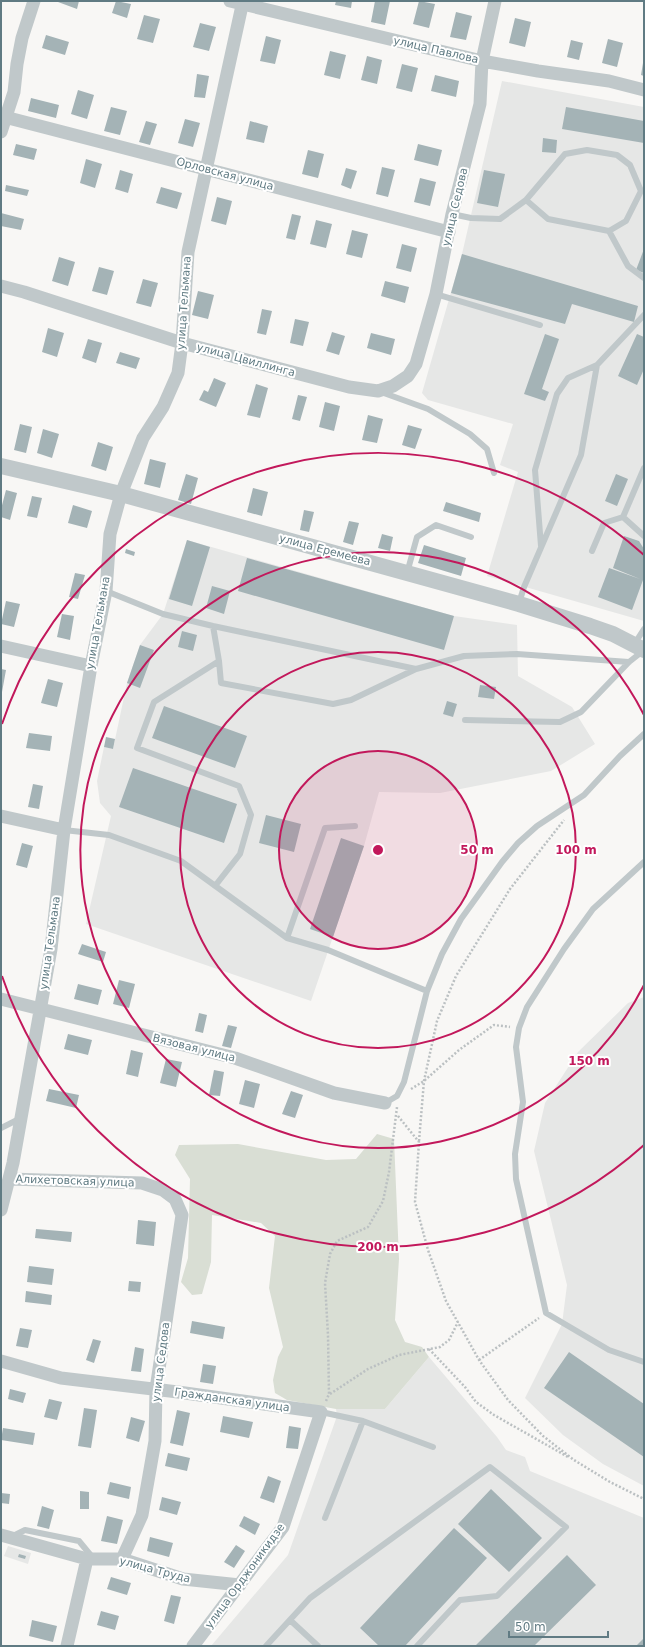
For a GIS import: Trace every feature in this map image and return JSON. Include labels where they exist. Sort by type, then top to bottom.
[{"type":"street","points":[[1,132],[4,117],[14,92],[22,38],[34,1]]},
{"type":"street","name":"улица Седова","points":[[378,391],[393,386],[408,376],[416,364],[436,294],[452,214],[480,104],[482,61],[495,1]]},
{"type":"street","name":"улица Павлова","points":[[239,2],[482,61],[608,81],[644,90]]},
{"type":"street","name":"улица Тельмана","points":[[1,1210],[9,1179],[7,1163],[21,1118],[50,949],[64,830],[91,666],[106,591],[110,534],[121,494],[143,438],[163,407],[178,373],[182,343],[188,252],[207,170],[239,2]]},
{"type":"street","name":"Орловская улица","points":[[4,117],[449,232]]},
{"type":"street","name":"улица Цвиллинга","points":[[1,286],[182,343],[349,387],[378,391]]},
{"type":"street","name":"улица Еремеева","points":[[1,466],[121,494],[519,604],[590,626],[641,648]]},
{"type":"street","points":[[1,646],[91,666]]},
{"type":"street","points":[[1,816],[64,830]]},
{"type":"street","name":"Вязовая улица","points":[[1,999],[235,1058],[334,1093],[385,1103]]},
{"type":"street","name":"Алихетовская улица","points":[[9,1179],[142,1183]]},
{"type":"street","name":"улица Седова","points":[[122,1559],[142,1514],[155,1441],[156,1389],[182,1215],[175,1199],[163,1190],[142,1183]]},
{"type":"street","name":"Гражданская улица","points":[[1,1361],[62,1378],[156,1389],[321,1412]]},
{"type":"street","name":"улица Орджоникидзе","points":[[193,1646],[283,1527],[321,1412]]},
{"type":"street","name":"улица Труда","points":[[5,1536],[91,1559],[122,1559],[183,1580],[240,1585]]},
{"type":"street","points":[[67,1646],[91,1559]]},
{"type":"lane","points":[[452,214],[471,218],[500,219],[526,200],[566,154],[586,150],[617,155],[630,165],[641,190],[626,221],[609,231],[548,219],[526,200]]},
{"type":"lane","points":[[609,231],[628,266],[644,278]]},
{"type":"lane","points":[[436,294],[540,325]]},
{"type":"lane","points":[[541,548],[535,470],[557,394],[568,378],[597,365],[644,314]]},
{"type":"lane","points":[[519,604],[524,587],[581,455],[597,365]]},
{"type":"lane","points":[[378,391],[428,409],[470,434],[487,449],[494,473]]},
{"type":"lane","points":[[592,551],[604,523],[623,517],[644,468]]},
{"type":"lane","points":[[623,517],[644,536]]},
{"type":"lane","points":[[407,573],[417,537],[436,525],[470,537]]},
{"type":"lane","points":[[106,591],[163,614],[416,669]]},
{"type":"lane","points":[[213,626],[221,683],[333,704],[351,700],[416,669],[464,656],[517,654],[629,662]]},
{"type":"lane","points":[[465,720],[560,722],[581,712],[641,648],[644,629]]},
{"type":"lane","points":[[215,886],[240,854],[252,815],[239,786],[137,748],[154,702],[219,661]]},
{"type":"lane","points":[[385,1103],[397,1096],[404,1082],[427,991],[442,954],[461,919],[502,862],[518,843],[537,826],[584,795],[620,756],[644,734]]},
{"type":"lane","points":[[287,938],[325,828],[355,826]]},
{"type":"lane","points":[[64,830],[109,835],[181,861],[287,938],[328,950],[427,991]]},
{"type":"lane","points":[[644,862],[593,909],[527,1007],[519,1028],[516,1047],[523,1102],[515,1154],[516,1179],[546,1313],[609,1350],[644,1362]]},
{"type":"lane","points":[[1,1128],[21,1118]]},
{"type":"lane","points":[[321,1412],[363,1421],[433,1447]]},
{"type":"lane","points":[[325,1518],[363,1421]]},
{"type":"lane","points":[[266,1646],[310,1598],[490,1467],[566,1527],[497,1596],[460,1600],[417,1646]]},
{"type":"lane","points":[[290,1620],[318,1646]]},
{"type":"path","points":[[566,817],[510,889],[456,976],[437,1021],[424,1081],[415,1202],[430,1257],[446,1301],[479,1360],[508,1400],[543,1436],[574,1460]]},
{"type":"path","points":[[321,1412],[329,1394],[325,1283],[330,1254],[337,1241],[368,1227],[383,1201],[389,1172],[397,1115],[397,1096],[424,1081],[459,1050],[494,1025],[519,1028]]},
{"type":"path","points":[[397,1115],[419,1142]]},
{"type":"path","points":[[479,1360],[546,1313]]},
{"type":"path","points":[[329,1394],[368,1369],[399,1355],[440,1347],[449,1340],[458,1321]]},
{"type":"path","points":[[429,1349],[465,1387],[476,1402],[494,1415],[610,1482],[644,1499]]},
{"type":"shaded area","points":[[502,81],[644,107],[644,621],[487,576],[518,472],[500,465],[513,424],[428,400],[422,393],[462,254]]},
{"type":"shaded area","points":[[187,540],[454,616],[517,625],[518,676],[572,707],[595,744],[551,771],[440,793],[379,792],[364,846],[311,1001],[86,924],[111,816],[100,803],[97,781],[104,747],[113,749],[127,683],[140,645],[163,614]]},
{"type":"shaded area","points":[[644,997],[644,1486],[603,1464],[563,1435],[525,1398],[562,1324],[567,1285],[534,1151],[545,1103],[578,1052],[628,1003]]},
{"type":"shaded area","points":[[377,1134],[394,1139],[399,1259],[395,1320],[405,1342],[422,1347],[429,1357],[385,1409],[336,1409],[287,1400],[275,1393],[273,1380],[278,1357],[283,1347],[269,1288],[275,1236],[261,1223],[212,1215],[211,1262],[202,1294],[192,1295],[181,1282],[188,1258],[190,1179],[175,1155],[179,1145],[238,1144],[326,1160],[356,1159]]},
{"type":"shaded area","points":[[429,1357],[497,1437],[506,1450],[525,1457],[530,1471],[644,1518],[644,1646],[211,1646],[288,1555],[337,1416],[336,1409],[385,1409]]},
{"type":"shaded area","points":[[8,1546],[31,1553],[28,1564],[4,1556]]},
{"type":"building","points":[[58,1],[79,1],[77,9]]},
{"type":"building","points":[[116,1],[131,4],[127,18],[112,13]]},
{"type":"building","points":[[336,1],[352,1],[351,8],[335,5]]},
{"type":"building","points":[[375,1],[390,1],[385,25],[371,22]]},
{"type":"building","points":[[419,1],[435,4],[429,28],[413,24]]},
{"type":"building","points":[[456,12],[472,16],[466,40],[450,37]]},
{"type":"building","points":[[144,15],[160,19],[153,43],[137,39]]},
{"type":"building","points":[[515,18],[531,22],[525,47],[509,43]]},
{"type":"building","points":[[200,23],[216,27],[209,51],[193,47]]},
{"type":"building","points":[[46,35],[69,42],[65,55],[42,48]]},
{"type":"building","points":[[266,36],[281,40],[275,64],[260,61]]},
{"type":"building","points":[[608,39],[623,43],[617,67],[602,63]]},
{"type":"building","points":[[571,40],[583,43],[579,60],[567,57]]},
{"type":"building","points":[[330,51],[346,55],[340,79],[324,75]]},
{"type":"building","points":[[367,56],[382,60],[377,84],[361,80]]},
{"type":"building","points":[[644,63],[644,76],[641,75]]},
{"type":"building","points":[[402,64],[418,68],[412,92],[396,88]]},
{"type":"building","points":[[197,74],[209,76],[205,98],[194,97]]},
{"type":"building","points":[[435,75],[459,81],[456,97],[431,91]]},
{"type":"building","points":[[78,90],[94,95],[87,119],[71,114]]},
{"type":"building","points":[[31,98],[59,105],[56,118],[28,111]]},
{"type":"building","points":[[111,107],[127,111],[120,135],[104,131]]},
{"type":"building","points":[[566,107],[644,121],[644,143],[562,129]]},
{"type":"building","points":[[185,119],[200,123],[193,147],[178,143]]},
{"type":"building","points":[[146,121],[157,124],[150,145],[139,142]]},
{"type":"building","points":[[250,121],[268,126],[264,143],[246,139]]},
{"type":"building","points":[[543,138],[557,140],[556,153],[542,152]]},
{"type":"building","points":[[16,144],[37,149],[34,160],[13,155]]},
{"type":"building","points":[[418,144],[442,150],[438,166],[414,160]]},
{"type":"building","points":[[308,150],[324,154],[318,178],[302,174]]},
{"type":"building","points":[[86,159],[102,164],[95,188],[80,183]]},
{"type":"building","points":[[382,167],[395,170],[388,197],[376,194]]},
{"type":"building","points":[[346,168],[357,171],[351,189],[341,185]]},
{"type":"building","points":[[120,170],[133,174],[128,193],[115,189]]},
{"type":"building","points":[[484,170],[505,174],[498,207],[477,203]]},
{"type":"building","points":[[420,178],[436,182],[430,206],[414,202]]},
{"type":"building","points":[[6,185],[29,190],[27,196],[5,191]]},
{"type":"building","points":[[161,187],[182,193],[177,209],[156,203]]},
{"type":"building","points":[[217,197],[232,201],[226,225],[211,221]]},
{"type":"building","points":[[1,213],[24,219],[21,230],[1,226]]},
{"type":"building","points":[[292,214],[301,216],[295,240],[286,238]]},
{"type":"building","points":[[316,220],[332,224],[326,248],[310,244]]},
{"type":"building","points":[[352,230],[368,234],[362,258],[346,254]]},
{"type":"building","points":[[402,244],[417,248],[411,272],[396,268]]},
{"type":"building","points":[[644,249],[644,273],[636,270]]},
{"type":"building","points":[[462,254],[638,306],[634,322],[572,304],[565,324],[451,293]]},
{"type":"building","points":[[59,257],[75,262],[68,286],[52,281]]},
{"type":"building","points":[[99,267],[114,271],[107,295],[92,291]]},
{"type":"building","points":[[143,279],[158,283],[151,307],[136,303]]},
{"type":"building","points":[[385,281],[409,287],[405,303],[381,296]]},
{"type":"building","points":[[198,291],[214,295],[208,319],[192,315]]},
{"type":"building","points":[[262,309],[272,311],[266,335],[257,333]]},
{"type":"building","points":[[295,319],[309,322],[303,346],[290,343]]},
{"type":"building","points":[[48,328],[64,333],[57,357],[42,352]]},
{"type":"building","points":[[332,332],[345,336],[339,355],[326,351]]},
{"type":"building","points":[[371,333],[395,339],[391,355],[367,348]]},
{"type":"building","points":[[545,334],[559,339],[542,389],[549,392],[545,401],[524,394]]},
{"type":"building","points":[[637,334],[644,337],[644,369],[637,385],[618,376]]},
{"type":"building","points":[[88,339],[102,343],[96,363],[82,358]]},
{"type":"building","points":[[120,352],[140,358],[136,369],[116,363]]},
{"type":"building","points":[[214,378],[226,383],[216,407],[199,400],[204,390],[208,392]]},
{"type":"building","points":[[256,384],[268,388],[260,418],[247,415]]},
{"type":"building","points":[[298,395],[307,397],[300,421],[292,419]]},
{"type":"building","points":[[325,402],[340,406],[334,431],[319,427]]},
{"type":"building","points":[[368,415],[383,419],[377,443],[362,440]]},
{"type":"building","points":[[20,424],[32,427],[26,453],[14,450]]},
{"type":"building","points":[[408,425],[422,429],[415,449],[402,445]]},
{"type":"building","points":[[43,429],[59,434],[52,458],[37,453]]},
{"type":"building","points":[[98,442],[113,447],[106,471],[91,466]]},
{"type":"building","points":[[150,459],[166,463],[160,488],[144,484]]},
{"type":"building","points":[[186,474],[198,478],[191,504],[178,500]]},
{"type":"building","points":[[616,474],[628,479],[617,506],[605,501]]},
{"type":"building","points":[[253,488],[268,492],[262,516],[247,512]]},
{"type":"building","points":[[6,490],[17,493],[10,520],[1,517],[1,509]]},
{"type":"building","points":[[32,496],[42,498],[37,518],[27,516]]},
{"type":"building","points":[[446,502],[481,513],[479,522],[443,511]]},
{"type":"building","points":[[73,505],[92,511],[87,528],[68,523]]},
{"type":"building","points":[[304,510],[314,512],[309,532],[300,530]]},
{"type":"building","points":[[349,521],[359,523],[353,545],[343,542]]},
{"type":"building","points":[[382,534],[393,537],[390,551],[378,548]]},
{"type":"building","points":[[624,536],[639,541],[644,549],[644,581],[643,580],[632,610],[598,597],[609,568],[640,579],[613,568]]},
{"type":"building","points":[[187,540],[210,547],[192,606],[169,599]]},
{"type":"building","points":[[424,545],[466,558],[461,576],[418,563]]},
{"type":"building","points":[[126,549],[135,552],[134,556],[125,553]]},
{"type":"building","points":[[247,558],[454,616],[444,650],[238,591]]},
{"type":"building","points":[[75,573],[85,575],[78,599],[69,597]]},
{"type":"building","points":[[212,586],[230,591],[224,614],[206,608]]},
{"type":"building","points":[[6,601],[20,604],[14,627],[1,624]]},
{"type":"building","points":[[62,614],[74,616],[70,640],[57,637]]},
{"type":"building","points":[[182,631],[197,635],[193,651],[178,647]]},
{"type":"building","points":[[140,645],[154,650],[140,688],[127,683]]},
{"type":"building","points":[[1,669],[6,670],[2,692],[1,692]]},
{"type":"building","points":[[48,679],[63,683],[57,707],[41,703]]},
{"type":"building","points":[[480,685],[496,687],[494,699],[478,697]]},
{"type":"building","points":[[447,701],[457,704],[453,717],[443,714]]},
{"type":"building","points":[[164,706],[247,736],[235,768],[152,738]]},
{"type":"building","points":[[29,733],[52,736],[50,751],[26,748]]},
{"type":"building","points":[[106,737],[115,739],[113,749],[104,747]]},
{"type":"building","points":[[133,768],[237,804],[224,843],[119,807]]},
{"type":"building","points":[[33,784],[43,786],[39,809],[28,807]]},
{"type":"building","points":[[266,815],[301,824],[294,852],[259,843]]},
{"type":"building","points":[[341,838],[364,846],[333,937],[310,929]]},
{"type":"building","points":[[22,843],[33,846],[27,868],[16,865]]},
{"type":"building","points":[[82,944],[106,952],[103,962],[78,954]]},
{"type":"building","points":[[119,980],[135,984],[129,1008],[113,1004]]},
{"type":"building","points":[[78,984],[102,990],[98,1005],[74,999]]},
{"type":"building","points":[[199,1013],[207,1015],[203,1033],[195,1031]]},
{"type":"building","points":[[228,1025],[237,1027],[231,1048],[222,1046]]},
{"type":"building","points":[[68,1034],[92,1040],[88,1055],[64,1049]]},
{"type":"building","points":[[131,1050],[143,1053],[138,1077],[126,1074]]},
{"type":"building","points":[[166,1059],[182,1062],[176,1087],[160,1083]]},
{"type":"building","points":[[214,1070],[224,1072],[220,1096],[209,1095]]},
{"type":"building","points":[[245,1080],[260,1084],[254,1108],[239,1104]]},
{"type":"building","points":[[49,1089],[79,1095],[76,1108],[46,1101]]},
{"type":"building","points":[[291,1091],[303,1095],[295,1118],[282,1114]]},
{"type":"building","points":[[138,1220],[156,1222],[154,1246],[136,1244]]},
{"type":"building","points":[[36,1229],[72,1232],[71,1242],[35,1238]]},
{"type":"building","points":[[29,1266],[54,1269],[52,1285],[27,1282]]},
{"type":"building","points":[[129,1281],[141,1282],[140,1292],[128,1291]]},
{"type":"building","points":[[26,1291],[52,1295],[51,1305],[25,1302]]},
{"type":"building","points":[[192,1321],[225,1327],[223,1339],[190,1333]]},
{"type":"building","points":[[20,1328],[32,1330],[28,1348],[16,1346]]},
{"type":"building","points":[[93,1339],[101,1341],[94,1363],[86,1360]]},
{"type":"building","points":[[135,1347],[144,1349],[141,1372],[131,1371]]},
{"type":"building","points":[[569,1352],[644,1404],[644,1457],[544,1388]]},
{"type":"building","points":[[203,1364],[216,1366],[213,1384],[200,1382]]},
{"type":"building","points":[[10,1389],[26,1393],[23,1403],[8,1399]]},
{"type":"building","points":[[49,1399],[62,1402],[57,1420],[44,1417]]},
{"type":"building","points":[[84,1408],[97,1410],[91,1448],[78,1446]]},
{"type":"building","points":[[177,1410],[190,1413],[183,1446],[170,1443]]},
{"type":"building","points":[[223,1416],[253,1422],[249,1438],[220,1432]]},
{"type":"building","points":[[131,1417],[145,1421],[139,1442],[126,1438]]},
{"type":"building","points":[[289,1426],[301,1428],[298,1449],[286,1448]]},
{"type":"building","points":[[3,1428],[35,1433],[33,1445],[1,1440]]},
{"type":"building","points":[[168,1453],[190,1458],[187,1471],[165,1466]]},
{"type":"building","points":[[268,1476],[281,1481],[274,1503],[260,1498]]},
{"type":"building","points":[[110,1482],[131,1487],[129,1499],[107,1494]]},
{"type":"building","points":[[491,1489],[542,1538],[509,1572],[458,1524]]},
{"type":"building","points":[[80,1491],[89,1492],[89,1509],[80,1509]]},
{"type":"building","points":[[1,1493],[10,1494],[9,1504],[1,1503]]},
{"type":"building","points":[[162,1497],[181,1502],[177,1515],[159,1510]]},
{"type":"building","points":[[42,1506],[54,1510],[49,1529],[37,1526]]},
{"type":"building","points":[[107,1516],[123,1520],[117,1544],[101,1541]]},
{"type":"building","points":[[244,1516],[260,1524],[255,1535],[239,1526]]},
{"type":"building","points":[[454,1528],[487,1558],[405,1646],[379,1646],[360,1628]]},
{"type":"building","points":[[150,1537],[173,1543],[169,1557],[147,1551]]},
{"type":"building","points":[[236,1545],[245,1551],[234,1568],[224,1562]]},
{"type":"building","points":[[19,1554],[26,1556],[25,1559],[18,1557]]},
{"type":"building","points":[[567,1555],[596,1585],[534,1646],[475,1646]]},
{"type":"building","points":[[111,1577],[131,1583],[127,1595],[107,1589]]},
{"type":"building","points":[[171,1595],[181,1597],[174,1624],[164,1621]]},
{"type":"building","points":[[101,1611],[119,1616],[115,1630],[97,1625]]},
{"type":"building","points":[[32,1620],[57,1626],[53,1642],[29,1636]]},
{"type":"building","points":[[644,1638],[644,1646],[636,1646]]}]
